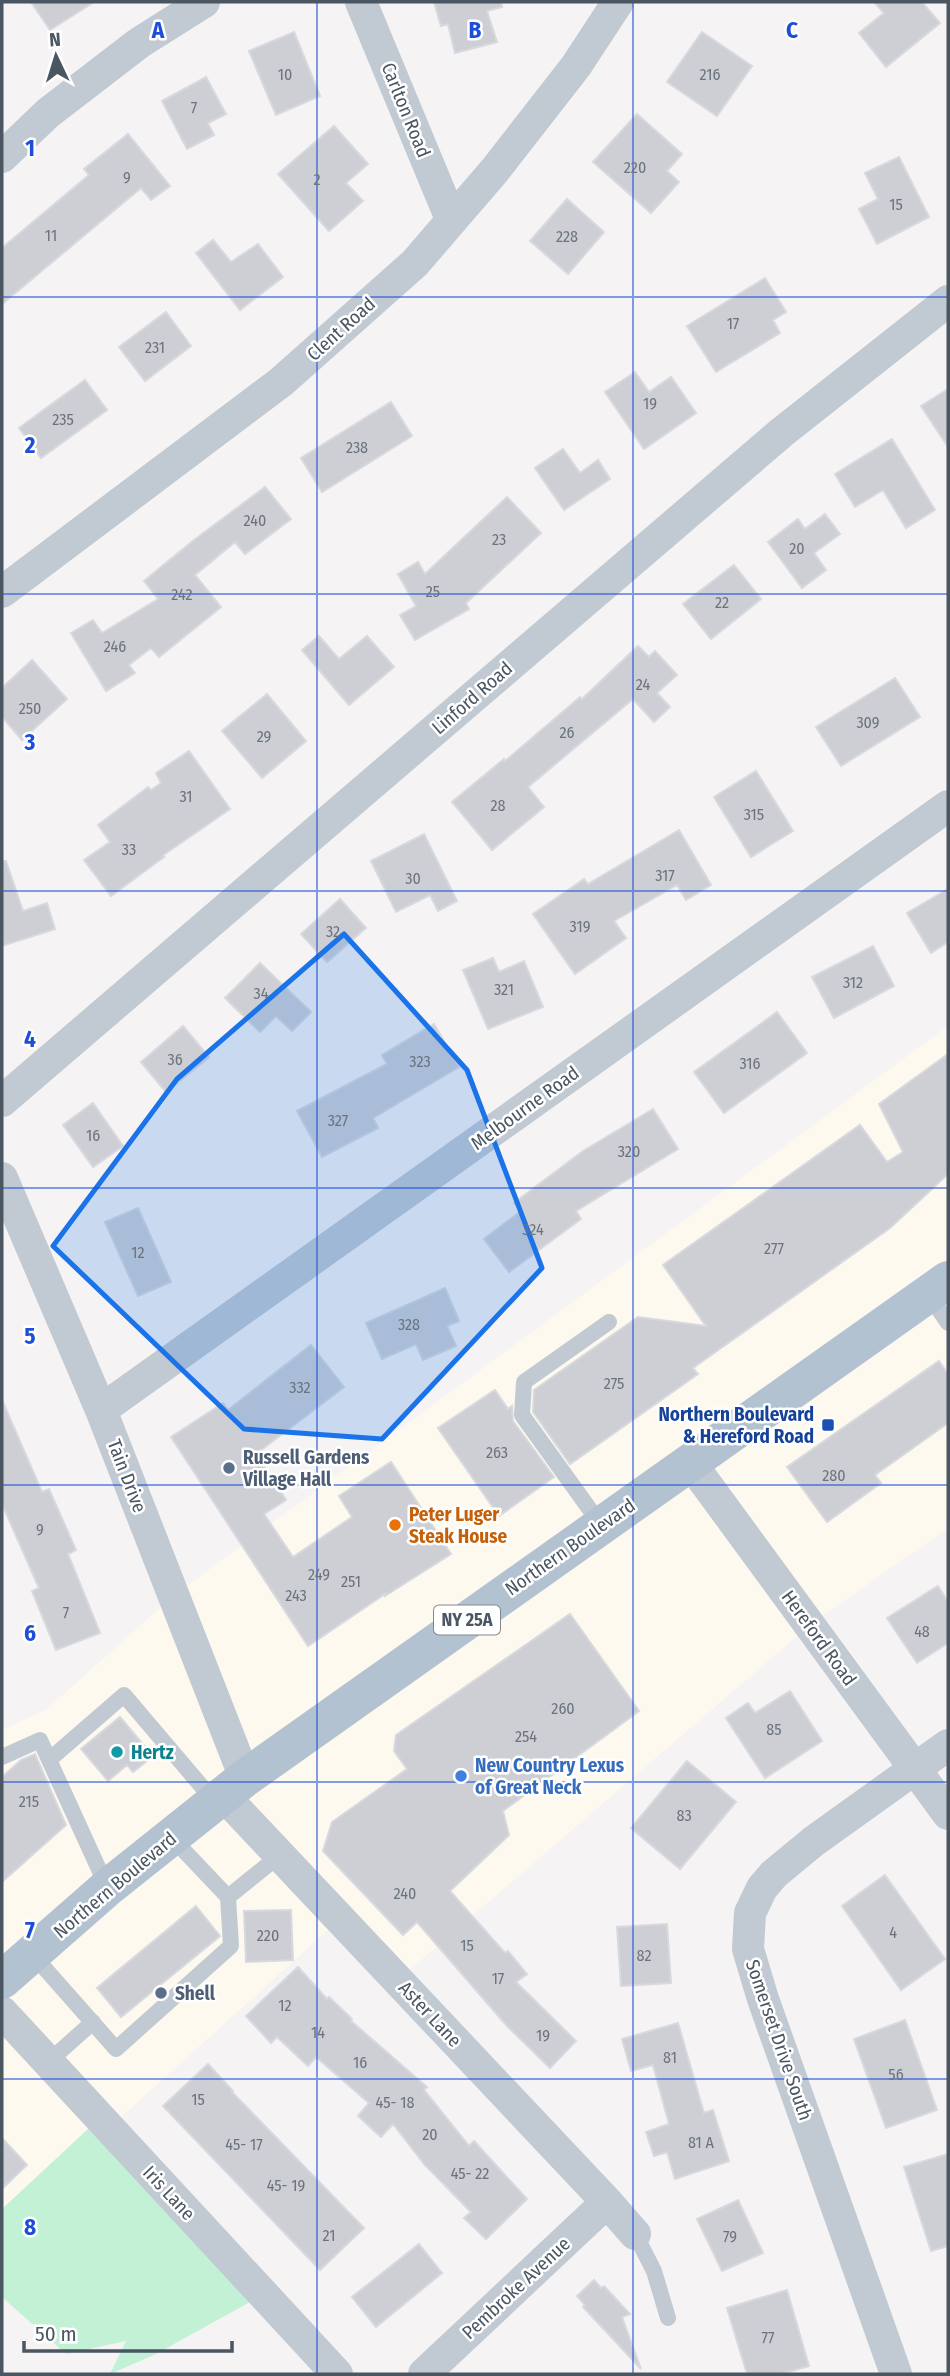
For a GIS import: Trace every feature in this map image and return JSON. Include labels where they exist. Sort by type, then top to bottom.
[{"type":"main road","name":"Northern Boulevard","points":[[2,1980],[107,1888],[228,1792],[690,1462],[941,1299]]},
{"type":"street","points":[[2,157],[48,113],[129,50],[204,2]]},
{"type":"street","name":"Carlton Road","points":[[361,2],[451,219]]},
{"type":"street","name":"Clent Road","points":[[2,593],[281,382],[415,263],[495,170],[568,76],[618,2]]},
{"type":"street","name":"Linford Road","points":[[2,1101],[781,433],[948,301]]},
{"type":"street","name":"Melbourne Road","points":[[102,1410],[948,806]]},
{"type":"street","name":"Tain Drive","points":[[2,1178],[102,1410],[228,1792]]},
{"type":"street","name":"Hereford Road","points":[[690,1462],[948,1814]]},
{"type":"street","name":"Somerset Drive South","points":[[896,2374],[763,1999],[748,1949],[750,1913],[762,1888],[774,1874],[814,1841],[948,1745]]},
{"type":"street","name":"Aster Lane","points":[[228,1792],[280,1855],[635,2234]]},
{"type":"street","name":"Iris Lane","points":[[2,2012],[337,2374]]},
{"type":"street","name":"Pembroke Avenue","points":[[424,2374],[607,2202]]},
{"type":"lane","points":[[601,1525],[522,1415],[524,1382],[609,1322]]},
{"type":"lane","points":[[49,1760],[124,1695],[228,1792]]},
{"type":"lane","points":[[2,1757],[40,1740],[107,1888]]},
{"type":"lane","points":[[33,1955],[116,2049],[231,1946],[228,1897],[171,1838]]},
{"type":"lane","points":[[228,1897],[280,1855]]},
{"type":"lane","points":[[48,2062],[93,2022]]},
{"type":"lane","points":[[635,2234],[654,2271],[668,2318]]},
{"type":"highlighted area","points":[[344,934],[467,1070],[542,1268],[382,1439],[244,1429],[53,1246],[177,1079]]},
{"type":"shaded area","points":[[948,1026],[948,1528],[810,1625],[398,1980],[340,1919],[109,2128],[99,2118],[2,2209],[2,1730],[47,1709],[173,1596]]},
{"type":"green space","points":[[100,2118],[263,2295],[154,2355],[110,2374],[126,2341],[66,2354],[2,2297],[2,2209]]},
{"type":"building","points":[[31,2],[94,2],[50,30]]},
{"type":"building","points":[[434,2],[501,2],[502,7],[487,11],[497,42],[455,53],[448,24],[441,26]]},
{"type":"building","points":[[874,2],[922,2],[940,23],[886,67],[859,33],[884,13]]},
{"type":"building","points":[[294,32],[320,96],[276,115],[249,51]]},
{"type":"building","points":[[702,32],[752,66],[717,116],[667,82]]},
{"type":"building","points":[[206,77],[226,114],[208,123],[214,135],[187,149],[162,101]]},
{"type":"building","points":[[637,114],[682,154],[667,171],[679,182],[651,213],[593,162]]},
{"type":"building","points":[[334,126],[368,164],[346,183],[363,201],[329,231],[278,174]]},
{"type":"building","points":[[128,134],[170,186],[151,200],[141,188],[2,304],[2,248],[89,175],[84,169]]},
{"type":"building","points":[[899,157],[929,217],[877,244],[859,209],[878,199],[865,173]]},
{"type":"building","points":[[567,199],[604,232],[568,274],[530,241]]},
{"type":"building","points":[[213,240],[231,262],[258,244],[283,277],[240,310],[196,253]]},
{"type":"building","points":[[765,278],[786,312],[773,320],[780,333],[716,372],[687,326]]},
{"type":"building","points":[[166,312],[191,346],[145,381],[119,347]]},
{"type":"building","points":[[635,372],[649,392],[671,377],[696,413],[644,449],[605,392]]},
{"type":"building","points":[[85,380],[107,410],[41,458],[19,428]]},
{"type":"building","points":[[948,389],[948,447],[921,406]]},
{"type":"building","points":[[391,402],[412,436],[322,492],[301,458]]},
{"type":"building","points":[[892,439],[935,510],[906,528],[883,490],[855,507],[835,474]]},
{"type":"building","points":[[563,449],[580,473],[598,460],[610,479],[564,510],[535,468]]},
{"type":"building","points":[[265,487],[291,519],[245,554],[235,542],[195,575],[221,607],[159,657],[151,648],[129,665],[135,673],[106,691],[71,633],[93,620],[102,633],[158,599],[144,581]]},
{"type":"building","points":[[507,497],[541,533],[466,603],[469,609],[415,640],[400,615],[416,606],[398,574],[418,562],[425,574]]},
{"type":"building","points":[[825,514],[840,534],[814,553],[826,570],[802,588],[768,542],[798,519],[805,529]]},
{"type":"building","points":[[734,565],[761,599],[711,639],[683,604]]},
{"type":"building","points":[[319,636],[339,659],[367,636],[394,667],[349,705],[302,650]]},
{"type":"building","points":[[638,646],[649,657],[655,651],[677,675],[657,693],[670,707],[654,722],[633,699],[528,787],[544,807],[492,850],[452,802],[580,697],[582,699]]},
{"type":"building","points":[[32,660],[67,699],[22,740],[2,717],[2,688]]},
{"type":"building","points":[[895,678],[920,717],[841,766],[816,727]]},
{"type":"building","points":[[267,694],[306,741],[262,778],[222,731]]},
{"type":"building","points":[[189,751],[230,809],[162,856],[164,857],[111,896],[84,860],[110,842],[98,825],[148,787],[151,790],[161,783],[156,773]]},
{"type":"building","points":[[756,771],[793,831],[751,857],[714,797]]},
{"type":"building","points":[[679,830],[711,885],[686,900],[677,885],[614,921],[626,938],[575,974],[533,914],[584,879],[588,884]]},
{"type":"building","points":[[424,834],[457,901],[438,911],[430,895],[396,912],[371,861]]},
{"type":"building","points":[[2,861],[6,861],[23,911],[47,903],[55,929],[2,946]]},
{"type":"building","points":[[948,889],[948,942],[931,953],[907,913]]},
{"type":"building","points":[[340,899],[366,928],[327,962],[301,934]]},
{"type":"building","points":[[873,946],[894,986],[834,1018],[812,977]]},
{"type":"building","points":[[493,958],[499,972],[524,961],[543,1007],[488,1029],[463,970]]},
{"type":"building","points":[[260,963],[311,1012],[292,1031],[276,1016],[260,1032],[225,998]]},
{"type":"building","points":[[777,1012],[807,1053],[724,1113],[694,1072]]},
{"type":"building","points":[[434,1024],[459,1067],[373,1118],[378,1128],[322,1157],[297,1111],[387,1064],[382,1055]]},
{"type":"building","points":[[183,1026],[209,1057],[166,1092],[141,1062]]},
{"type":"building","points":[[948,1054],[948,1174],[890,1228],[693,1368],[698,1374],[570,1464],[533,1412],[534,1390],[638,1317],[706,1326],[663,1265],[860,1125],[887,1162],[903,1152],[879,1104]]},
{"type":"building","points":[[93,1103],[123,1146],[93,1167],[63,1125]]},
{"type":"building","points":[[653,1109],[678,1149],[576,1211],[581,1219],[509,1272],[484,1239],[521,1211],[514,1203],[583,1151]]},
{"type":"building","points":[[138,1208],[171,1282],[138,1296],[105,1222]]},
{"type":"building","points":[[445,1288],[459,1321],[447,1326],[456,1346],[423,1360],[416,1344],[382,1359],[366,1323]]},
{"type":"building","points":[[311,1345],[344,1387],[256,1454],[286,1500],[264,1514],[293,1557],[352,1517],[339,1496],[391,1462],[451,1554],[308,1646],[171,1437],[223,1403],[228,1410]]},
{"type":"building","points":[[939,1361],[948,1374],[948,1423],[875,1475],[881,1483],[827,1522],[787,1467]]},
{"type":"building","points":[[495,1390],[508,1409],[512,1406],[513,1421],[554,1477],[499,1516],[438,1428]]},
{"type":"building","points":[[2,1400],[42,1492],[49,1489],[76,1550],[68,1554],[100,1633],[56,1650],[32,1591],[39,1588],[2,1504]]},
{"type":"building","points":[[938,1586],[948,1602],[948,1643],[917,1663],[887,1618]]},
{"type":"building","points":[[570,1614],[639,1711],[503,1811],[509,1835],[450,1891],[527,1974],[516,1982],[576,2041],[550,2068],[507,2026],[417,1922],[403,1935],[323,1851],[332,1822],[407,1769],[394,1751],[396,1735]]},
{"type":"building","points":[[790,1691],[822,1741],[765,1778],[726,1718],[748,1703],[755,1713]]},
{"type":"building","name":"Hertz","points":[[120,1717],[153,1756],[133,1772],[127,1765],[108,1781],[81,1749]]},
{"type":"building","points":[[35,1754],[66,1825],[2,1882],[2,1777],[21,1760]]},
{"type":"building","points":[[687,1761],[736,1802],[680,1869],[631,1828]]},
{"type":"building","points":[[885,1875],[945,1959],[901,1990],[842,1906]]},
{"type":"building","points":[[196,1906],[220,1936],[121,2017],[97,1988]]},
{"type":"building","points":[[291,1910],[293,1960],[246,1962],[244,1911]]},
{"type":"building","points":[[667,1924],[671,1983],[621,1986],[617,1927]]},
{"type":"building","points":[[298,1967],[327,1999],[329,1997],[351,2021],[427,2087],[424,2090],[469,2146],[474,2141],[527,2199],[486,2239],[464,2218],[471,2212],[425,2165],[393,2124],[381,2137],[358,2116],[369,2103],[316,2057],[308,2066],[277,2037],[271,2043],[246,2016]]},
{"type":"building","points":[[905,2020],[937,2110],[886,2128],[854,2039]]},
{"type":"building","points":[[678,2023],[704,2113],[713,2110],[729,2161],[675,2179],[667,2152],[654,2156],[646,2132],[669,2124],[653,2065],[631,2071],[622,2039]]},
{"type":"building","points":[[208,2064],[364,2228],[320,2270],[163,2106]]},
{"type":"building","points":[[2,2138],[27,2165],[2,2189]]},
{"type":"building","points":[[948,2154],[948,2246],[931,2251],[904,2167]]},
{"type":"building","points":[[738,2200],[763,2253],[722,2271],[697,2219]]},
{"type":"building","points":[[419,2244],[442,2273],[376,2327],[352,2297]]},
{"type":"building","points":[[594,2280],[601,2288],[604,2286],[630,2314],[622,2317],[641,2369],[583,2307],[585,2305],[577,2296]]},
{"type":"building","points":[[787,2290],[809,2366],[781,2374],[747,2374],[727,2308]]},
{"type":"place","name":"Northern Boulevard & Hereford Road","points":[[828,1425]]},
{"type":"place","name":"Russell Gardens Village Hall","points":[[229,1468]]},
{"type":"place","name":"Peter Luger Steak House","points":[[395,1525]]},
{"type":"place","name":"Hertz","points":[[117,1752]]},
{"type":"place","name":"New Country Lexus of Great Neck","points":[[461,1776]]},
{"type":"place","name":"Shell","points":[[161,1993]]}]
